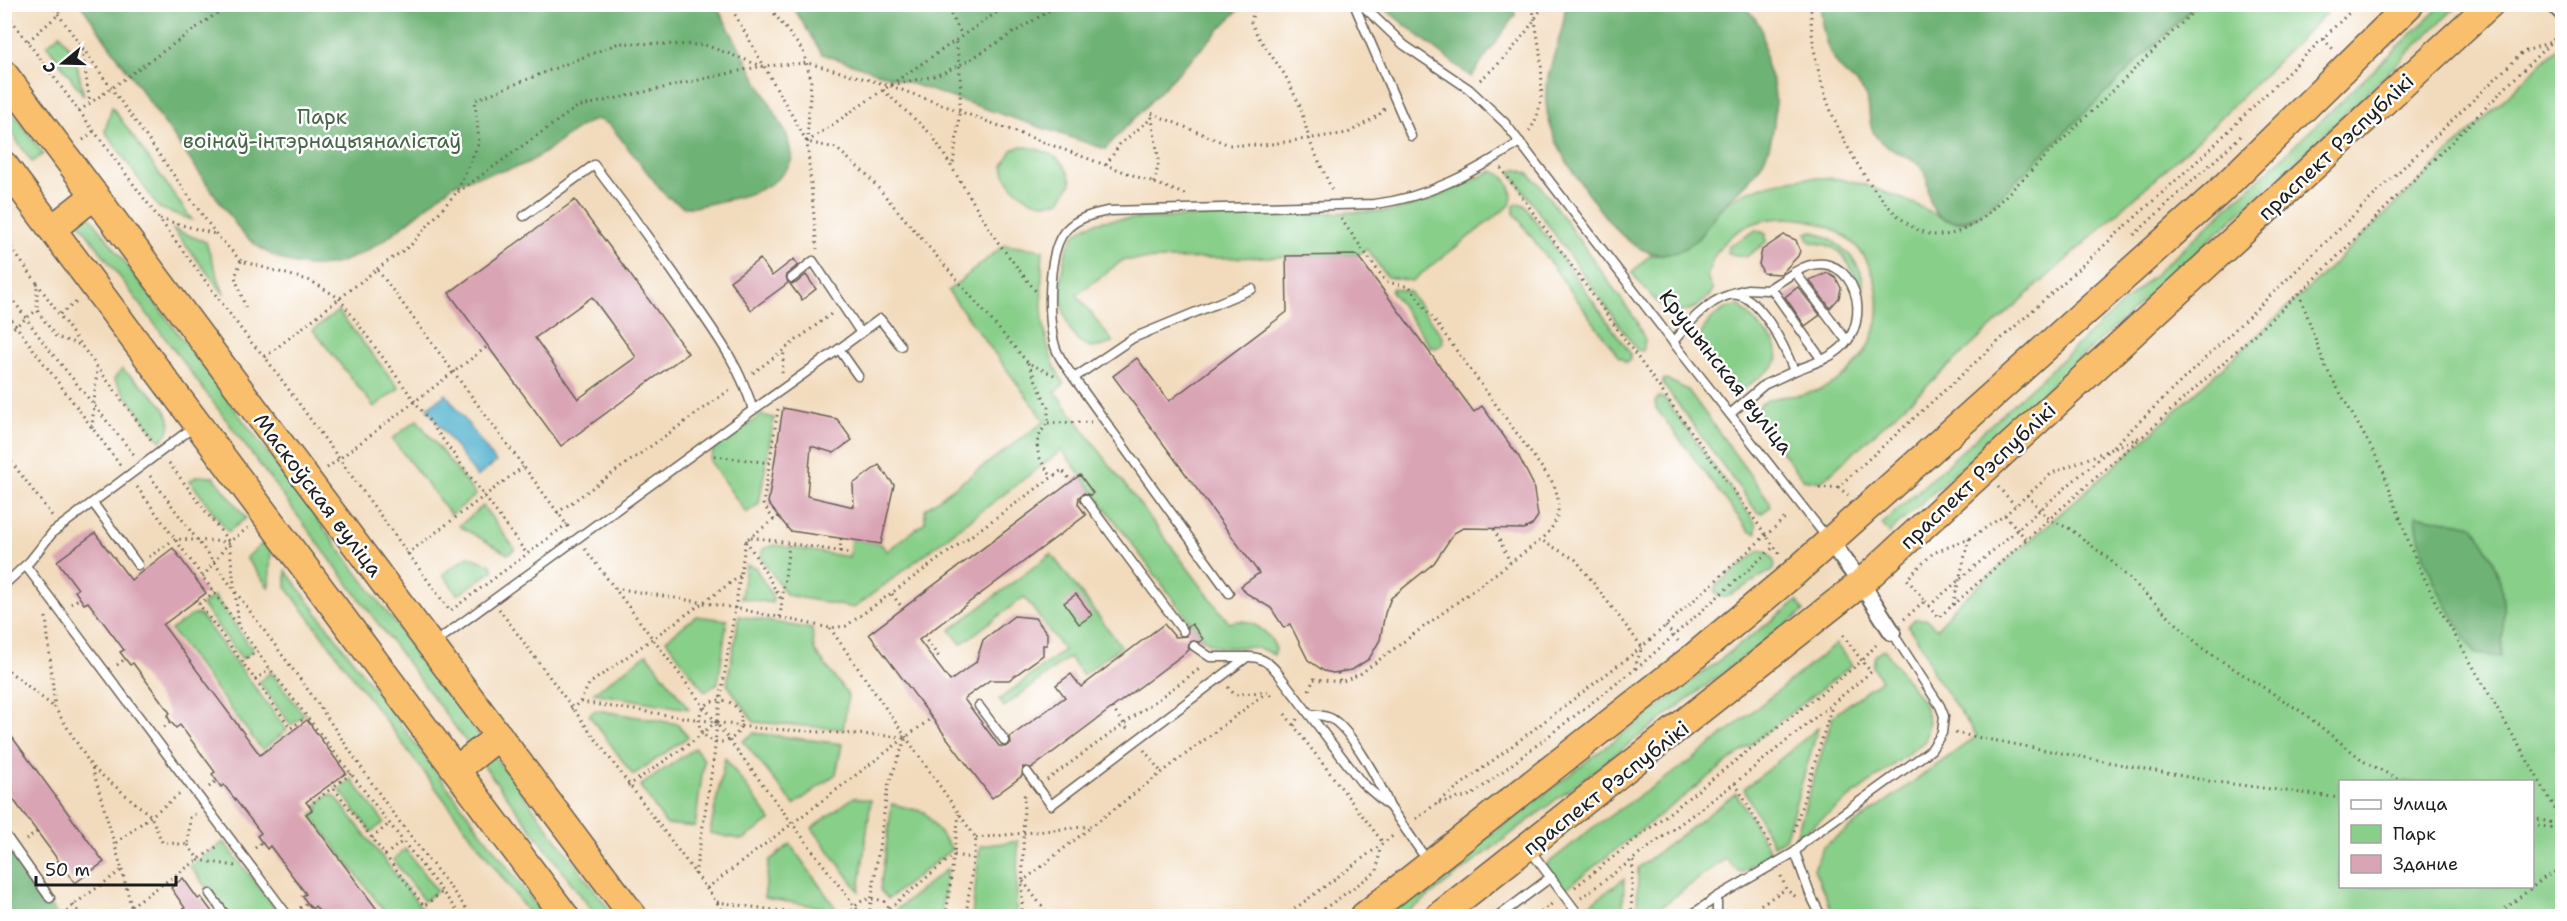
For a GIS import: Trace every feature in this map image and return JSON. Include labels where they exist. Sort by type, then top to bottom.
[{"type":"highway","points":[[1364,916],[1431,866],[1691,659],[1830,541],[2219,192],[2410,4]]},
{"type":"highway","name":"праспект Рэспублікі","points":[[1439,916],[1529,848],[1862,584],[2490,4]]},
{"type":"highway","name":"Маскоўская вуліца","points":[[4,74],[633,916]]},
{"type":"highway","points":[[4,165],[565,916]]},
{"type":"highway","points":[[52,229],[95,195]]},
{"type":"highway","points":[[456,770],[499,736]]},
{"type":"street","points":[[2554,4],[2562,12]]},
{"type":"street","name":"Крушынская вуліца","points":[[1830,541],[1897,626]]},
{"type":"lane","points":[[1354,4],[1411,136]]},
{"type":"lane","name":"Крушынская вуліца","points":[[1362,4],[1404,45],[1469,89],[1488,105],[1520,142],[1673,342],[1830,541]]},
{"type":"lane","points":[[1229,593],[1076,381],[1055,346],[1052,313],[1052,260],[1058,243],[1067,230],[1078,221],[1108,211],[1336,205],[1407,199],[1494,159],[1520,142]]},
{"type":"lane","points":[[524,216],[594,165],[653,243],[730,356],[743,380],[753,410]]},
{"type":"lane","points":[[792,278],[813,261],[861,333]]},
{"type":"lane","points":[[1673,342],[1702,312],[1728,296],[1747,289],[1772,288],[1813,263],[1823,262],[1841,271],[1848,280],[1856,300],[1857,318],[1847,341],[1822,360],[1764,385],[1730,414]]},
{"type":"lane","points":[[1795,272],[1847,341]]},
{"type":"lane","points":[[1772,288],[1822,360]]},
{"type":"lane","points":[[1076,381],[1133,338],[1252,290]]},
{"type":"lane","points":[[1728,296],[1738,295],[1747,299],[1770,324],[1784,346],[1794,371]]},
{"type":"lane","points":[[430,646],[880,319],[901,346]]},
{"type":"lane","points":[[839,349],[858,376]]},
{"type":"lane","points":[[4,585],[26,566],[61,526],[129,477],[197,423]]},
{"type":"lane","points":[[1085,499],[1183,631]]},
{"type":"lane","points":[[93,503],[138,565]]},
{"type":"lane","points":[[26,566],[288,916]]},
{"type":"lane","points":[[1690,916],[1717,897],[1795,852],[1805,841],[1931,750],[1942,730],[1944,716],[1897,626]]},
{"type":"lane","points":[[1194,646],[1210,657],[1247,657],[1265,660],[1283,680],[1360,782],[1390,807]]},
{"type":"lane","points":[[1027,772],[1051,805],[1247,657]]},
{"type":"lane","points":[[979,706],[1005,741]]},
{"type":"lane","points":[[1309,714],[1327,717],[1340,726],[1374,772],[1390,807],[1431,866]]},
{"type":"lane","points":[[4,833],[50,898]]},
{"type":"lane","points":[[1529,848],[1573,908]]},
{"type":"lane","points":[[1795,852],[1810,894],[1821,916]]},
{"type":"lane","points":[[1499,916],[1551,877]]},
{"type":"lane","points":[[210,894],[226,916]]},
{"type":"lane","points":[[1717,897],[1717,916]]},
{"type":"path","points":[[51,4],[216,234],[241,261],[311,281],[339,298],[413,402],[527,554]]},
{"type":"path","points":[[28,41],[58,15],[62,4]]},
{"type":"path","points":[[79,111],[230,4]]},
{"type":"path","points":[[729,4],[807,142],[836,148],[868,176],[1028,363],[1048,408],[1048,423],[1039,433],[1035,445],[1040,461],[1052,477]]},
{"type":"path","points":[[767,4],[793,37],[807,63],[811,79],[807,142],[815,239]]},
{"type":"path","points":[[945,4],[962,35]]},
{"type":"path","points":[[807,142],[1009,4]]},
{"type":"path","points":[[891,86],[938,75],[959,65],[1060,4]]},
{"type":"path","points":[[1255,4],[1251,22],[1257,35],[1285,75],[1300,106],[1309,140],[1336,205],[1386,282],[1410,287],[1554,483],[1558,494],[1558,516],[1554,526],[1541,540],[1360,674],[1340,682],[1314,679],[1309,690]]},
{"type":"path","points":[[1520,142],[1532,128],[1539,107],[1541,81],[1532,4]]},
{"type":"path","points":[[1469,89],[1501,63],[1535,20],[1544,4]]},
{"type":"path","points":[[1812,4],[1810,30],[1818,68],[1828,104],[1843,138],[1878,195],[1897,215],[1918,230],[1940,236],[1963,231],[1984,218],[2200,4]]},
{"type":"path","points":[[1819,488],[1838,487],[2206,153],[2358,4]]},
{"type":"path","points":[[5,12],[250,342],[265,357],[450,611],[567,524]]},
{"type":"path","points":[[2143,435],[2052,473],[2005,514],[1969,539],[1933,553],[1907,579],[1938,618],[2143,435],[2299,293],[2560,33]]},
{"type":"path","points":[[953,165],[959,65],[955,40]]},
{"type":"path","points":[[2554,41],[2562,47]]},
{"type":"path","points":[[1929,606],[2112,448],[2523,52],[2554,41]]},
{"type":"path","points":[[456,193],[479,143],[475,100],[620,43],[705,45],[762,66]]},
{"type":"path","points":[[82,49],[90,103]]},
{"type":"path","points":[[265,357],[411,245],[456,193],[577,107],[762,66],[807,63],[891,86],[1223,208]]},
{"type":"path","points":[[883,90],[932,135],[953,165],[997,241],[1052,313]]},
{"type":"path","points":[[1154,183],[1159,162],[1151,113],[1229,145],[1264,146],[1348,133],[1378,116],[1394,98]]},
{"type":"path","points":[[1106,165],[1120,144],[1152,118]]},
{"type":"path","points":[[82,140],[94,131]]},
{"type":"path","points":[[1494,159],[1768,535],[1782,559]]},
{"type":"path","points":[[159,219],[216,234]]},
{"type":"path","points":[[4,238],[159,451],[229,542],[239,626]]},
{"type":"path","points":[[241,261],[235,277],[247,312]]},
{"type":"path","points":[[377,269],[557,513],[717,721],[862,916]]},
{"type":"path","points":[[37,283],[37,310],[56,338],[81,345]]},
{"type":"path","points":[[4,287],[94,408],[142,465],[311,694],[389,808],[472,916]]},
{"type":"path","points":[[2299,293],[2325,366],[2380,465],[2412,551],[2435,601],[2562,820]]},
{"type":"path","points":[[4,310],[176,538],[306,717],[461,916]]},
{"type":"path","points":[[4,335],[37,310]]},
{"type":"path","points":[[557,513],[832,316]]},
{"type":"path","points":[[323,471],[488,346]]},
{"type":"path","points":[[1028,363],[1076,381]]},
{"type":"path","points":[[92,428],[97,366]]},
{"type":"path","points":[[774,520],[763,504],[778,414]]},
{"type":"path","points":[[1048,423],[1105,422]]},
{"type":"path","points":[[4,452],[61,526]]},
{"type":"path","points":[[714,456],[770,463]]},
{"type":"path","points":[[407,554],[523,466]]},
{"type":"path","points":[[614,588],[735,608],[831,628],[854,622],[1062,470],[1072,482]]},
{"type":"path","points":[[1838,487],[1851,498]]},
{"type":"path","points":[[2027,495],[2049,519],[2070,530],[2102,553],[2203,649],[2302,712],[2365,762],[2400,780]]},
{"type":"path","points":[[2005,514],[2026,539]]},
{"type":"path","points":[[695,875],[720,700],[748,538],[779,516]]},
{"type":"path","points":[[1416,819],[1642,647],[1785,518]]},
{"type":"path","points":[[203,577],[229,542],[251,525]]},
{"type":"path","points":[[1494,529],[1510,563]]},
{"type":"path","points":[[138,565],[176,538],[229,542]]},
{"type":"path","points":[[748,538],[850,553]]},
{"type":"path","points":[[748,538],[782,601]]},
{"type":"path","points":[[840,552],[842,538]]},
{"type":"path","points":[[1953,605],[1969,539]]},
{"type":"path","points":[[1541,540],[1576,560],[1642,647]]},
{"type":"path","points":[[780,617],[789,544]]},
{"type":"path","points":[[1438,803],[1472,795],[1634,670],[1712,604],[1775,546]]},
{"type":"path","points":[[571,709],[580,702],[589,684],[740,576]]},
{"type":"path","points":[[44,589],[55,708]]},
{"type":"path","points":[[214,593],[200,604],[255,680],[291,728],[306,717]]},
{"type":"path","points":[[892,594],[903,609]]},
{"type":"path","points":[[71,604],[80,598]]},
{"type":"path","points":[[1897,626],[1925,601]]},
{"type":"path","points":[[499,609],[628,786],[727,916]]},
{"type":"path","points":[[831,628],[976,838],[966,916]]},
{"type":"path","points":[[1573,908],[1871,672],[1843,635]]},
{"type":"path","points":[[923,636],[939,657]]},
{"type":"path","points":[[1536,916],[1862,661],[1876,645]]},
{"type":"path","points":[[1634,670],[1642,647]]},
{"type":"path","points":[[242,662],[257,651]]},
{"type":"path","points":[[117,664],[125,659]]},
{"type":"path","points":[[4,667],[55,708],[92,766],[116,843],[131,906],[139,916]]},
{"type":"path","points":[[255,680],[270,669]]},
{"type":"path","points":[[1338,673],[1340,682]]},
{"type":"path","points":[[1023,881],[1283,680]]},
{"type":"path","points":[[1268,691],[1273,699]]},
{"type":"path","points":[[720,700],[736,708],[740,725],[730,739],[715,741],[703,733],[699,719],[705,706],[720,700]]},
{"type":"path","points":[[580,702],[740,725],[906,737]]},
{"type":"path","points":[[1792,837],[1833,704]]},
{"type":"path","points":[[1112,708],[1129,730]]},
{"type":"path","points":[[1284,714],[1382,845],[1377,871],[1314,916]]},
{"type":"path","points":[[1294,726],[1298,714]]},
{"type":"path","points":[[706,889],[932,718]]},
{"type":"path","points":[[628,786],[717,721]]},
{"type":"path","points":[[164,727],[171,722]]},
{"type":"path","points":[[1942,730],[2209,781],[2339,798]]},
{"type":"path","points":[[869,916],[888,786],[906,737]]},
{"type":"path","points":[[92,766],[151,816],[162,842],[188,845]]},
{"type":"path","points":[[309,806],[351,774]]},
{"type":"path","points":[[209,787],[216,781]]},
{"type":"path","points":[[116,843],[190,786]]},
{"type":"path","points":[[333,787],[424,906],[442,892]]},
{"type":"path","points":[[4,807],[14,800]]},
{"type":"path","points":[[204,806],[190,818],[188,845],[199,860],[243,867],[248,863]]},
{"type":"path","points":[[946,916],[959,814]]},
{"type":"path","points":[[2534,819],[2562,827]]},
{"type":"path","points":[[372,838],[389,824]]},
{"type":"path","points":[[2534,825],[2562,827]]},
{"type":"path","points":[[976,838],[1092,826]]},
{"type":"path","points":[[26,840],[37,832]]},
{"type":"path","points":[[1022,916],[1025,833]]},
{"type":"path","points":[[1285,916],[1395,835]]},
{"type":"path","points":[[131,906],[229,838]]},
{"type":"path","points":[[385,855],[403,841]]},
{"type":"path","points":[[255,848],[262,842]]},
{"type":"path","points":[[1774,850],[1783,844]]},
{"type":"path","points":[[880,916],[954,855],[972,858]]},
{"type":"path","points":[[1631,916],[1633,860]]},
{"type":"path","points":[[48,870],[59,861]]},
{"type":"path","points":[[2534,886],[2562,868]]},
{"type":"path","points":[[63,916],[73,905],[122,870]]},
{"type":"path","points":[[1023,881],[1049,916]]},
{"type":"path","points":[[2496,916],[2531,888]]},
{"type":"path","points":[[1759,916],[1760,905],[1786,889]]},
{"type":"path","points":[[850,916],[855,906],[871,898],[878,899],[891,907],[895,916]]},
{"type":"path","points":[[715,901],[817,916]]},
{"type":"path","points":[[300,908],[307,903]]},
{"type":"path","points":[[73,905],[82,916]]},
{"type":"green space","points":[[1821,4],[2195,5],[1986,210],[1971,218],[1954,221],[1946,220],[1934,210],[1925,174],[1920,166],[1883,144],[1874,134],[1864,92],[1841,69],[1831,55],[1823,31]]},
{"type":"green space","name":"Парк воінаў-інтэрнацыяналістаў","points":[[81,5],[716,5],[787,135],[792,159],[775,181],[750,194],[694,207],[684,207],[666,196],[610,125],[597,119],[578,128],[525,164],[470,178],[453,185],[403,226],[353,258],[326,265],[299,265],[271,255],[241,232]]},
{"type":"green space","points":[[792,5],[1243,5],[1105,149],[822,54]]},
{"type":"green space","points":[[1380,5],[1513,5],[1515,15],[1471,77]]},
{"type":"green space","points":[[1565,5],[1743,5],[1760,26],[1775,102],[1774,124],[1766,155],[1753,176],[1719,210],[1698,239],[1678,251],[1662,254],[1648,252],[1621,235],[1582,186],[1561,152],[1548,115],[1546,89],[1562,29]]},
{"type":"green space","points":[[2195,5],[2334,5],[2199,139],[1821,482],[1803,479],[1757,420],[1755,412],[1759,406],[1770,399],[1804,394],[1828,386],[1849,372],[1864,353],[1875,330],[1878,298],[1870,267],[1855,245],[1834,230],[1809,221],[1783,218],[1758,222],[1735,233],[1717,251],[1707,277],[1712,289],[1710,294],[1707,299],[1686,311],[1677,312],[1660,304],[1632,273],[1650,255],[1665,255],[1685,247],[1722,207],[1734,198],[1754,189],[1787,181],[1819,178],[1851,181],[1896,196],[1950,221],[1961,222],[1977,217]]},
{"type":"green space","points":[[2442,5],[2458,5],[2282,174],[1889,533],[1882,524],[2274,165]]},
{"type":"green space","points":[[60,34],[75,56],[84,96],[47,45]]},
{"type":"green space","points":[[2556,49],[2562,55],[2562,916],[1834,916],[1814,869],[1823,847],[1977,736],[1934,675],[1925,651],[1908,626],[1915,619],[1926,619],[1937,629],[1953,608],[2145,439],[2315,282]]},
{"type":"green space","points":[[5,101],[43,154],[32,162],[5,124]]},
{"type":"green space","points":[[112,107],[192,220],[159,208],[105,131]]},
{"type":"green space","points":[[1021,146],[1046,152],[1054,156],[1065,167],[1071,183],[1060,201],[1051,203],[1032,200],[1016,190],[1010,183],[1003,166],[1012,150]]},
{"type":"green space","points":[[1516,169],[1529,174],[1540,185],[1636,320],[1645,340],[1643,351],[1637,350],[1513,176],[1511,172]]},
{"type":"green space","points":[[1492,171],[1502,176],[1511,189],[1510,205],[1412,281],[1387,277],[1367,249],[1357,255],[1123,260],[1077,295],[1113,342],[1094,347],[1079,341],[1069,326],[1063,307],[1061,285],[1064,263],[1069,244],[1079,231],[1089,225],[1123,219],[1394,211],[1433,199]]},
{"type":"green space","points":[[1518,203],[1524,205],[1630,353],[1630,360],[1626,362],[1618,356],[1514,213],[1514,206]]},
{"type":"green space","points":[[88,213],[614,916],[596,916],[78,221]]},
{"type":"green space","points":[[173,229],[206,242],[224,294]]},
{"type":"green space","points":[[1756,230],[1766,234],[1766,242],[1746,257],[1727,253],[1728,247]]},
{"type":"green space","points":[[1812,231],[1831,240],[1849,255],[1861,273],[1862,294],[1859,292],[1853,271],[1845,258],[1834,248],[1809,241],[1807,233]]},
{"type":"green space","points":[[1004,245],[1043,250],[1043,319],[1050,353],[1064,384],[1055,392],[1229,623],[1243,621],[1257,626],[1273,642],[1276,649],[1274,655],[1253,648],[1220,647],[1203,639],[1062,450],[854,608],[787,595],[761,558],[763,549],[775,545],[849,557],[851,539],[881,544],[887,551],[925,522],[925,509],[1045,421],[948,291]]},
{"type":"green space","points":[[1393,288],[1409,292],[1443,337],[1443,343],[1436,348],[1431,347],[1391,291]]},
{"type":"green space","points":[[1740,306],[1774,342],[1778,358],[1773,367],[1742,390],[1730,383],[1700,340],[1705,327],[1714,316],[1727,308]]},
{"type":"green space","points":[[338,311],[399,388],[374,407],[313,330]]},
{"type":"green space","points":[[122,369],[150,392],[166,412],[170,422],[168,432],[160,441],[114,379]]},
{"type":"green space","points":[[1666,379],[1688,390],[1770,502],[1770,507],[1762,513],[1757,512],[1663,384],[1663,380]]},
{"type":"green space","points":[[1659,397],[1665,399],[1756,524],[1756,533],[1749,531],[1656,408],[1655,402]]},
{"type":"green space","points":[[762,415],[774,418],[759,504],[746,513],[710,461],[714,448]]},
{"type":"green space","points":[[417,420],[476,495],[451,515],[392,439]]},
{"type":"green space","points":[[197,476],[214,477],[246,518],[228,532],[190,481]]},
{"type":"green space","points":[[483,506],[515,549],[508,554],[459,526]]},
{"type":"green space","points":[[2416,515],[2474,526],[2485,544],[2498,574],[2501,589],[2503,620],[2501,657],[2476,654],[2456,622],[2429,570],[2418,534]]},
{"type":"green space","points":[[264,542],[271,552],[269,588],[246,558]]},
{"type":"green space","points":[[1760,550],[1771,557],[1774,569],[1727,597],[1719,597],[1715,591],[1716,586]]},
{"type":"green space","points":[[1051,554],[1121,646],[1083,675],[1069,657],[1004,707],[999,700],[1064,650],[1024,597],[961,644],[950,630]]},
{"type":"green space","points":[[468,556],[490,564],[494,570],[458,595],[443,574]]},
{"type":"green space","points":[[746,565],[755,567],[773,597],[772,603],[741,598]]},
{"type":"green space","points":[[286,571],[544,916],[531,916],[286,587]]},
{"type":"green space","points":[[214,596],[253,650],[242,659],[202,605]]},
{"type":"green space","points":[[1797,601],[1804,611],[1403,916],[1384,916]]},
{"type":"green space","points":[[194,614],[200,615],[287,730],[262,750],[171,630]]},
{"type":"green space","points":[[696,616],[727,620],[718,683],[705,692],[666,640]]},
{"type":"green space","points":[[739,616],[812,629],[814,650],[848,695],[843,729],[754,722],[727,684]]},
{"type":"green space","points":[[1836,644],[1852,665],[1564,890],[1546,865],[1595,826],[1691,761]]},
{"type":"green space","points":[[1884,649],[1923,702],[1929,721],[1925,741],[1795,839],[1833,716],[1881,680],[1873,667],[1875,656]]},
{"type":"green space","points":[[647,654],[689,709],[593,693]]},
{"type":"green space","points":[[271,672],[304,715],[291,725],[259,682]]},
{"type":"green space","points":[[596,710],[678,724],[688,737],[633,775],[589,715]]},
{"type":"green space","points":[[1818,728],[1785,839],[1773,845],[1744,789]]},
{"type":"green space","points":[[754,733],[842,744],[836,774],[794,805],[743,741]]},
{"type":"green space","points":[[695,748],[704,760],[695,827],[666,824],[640,786]]},
{"type":"green space","points":[[725,758],[771,820],[743,840],[710,833]]},
{"type":"green space","points":[[351,779],[384,822],[371,832],[339,789]]},
{"type":"green space","points":[[1736,793],[1771,853],[1741,873],[1725,859],[1658,909],[1658,916],[1637,916],[1638,868]]},
{"type":"green space","points":[[329,795],[335,796],[422,909],[412,916],[388,916],[311,815],[318,810],[318,803]]},
{"type":"green space","points":[[854,797],[871,800],[859,891],[812,828]]},
{"type":"green space","points":[[892,804],[924,812],[952,849],[888,899],[880,890]]},
{"type":"green space","points":[[5,841],[58,916],[5,916]]},
{"type":"green space","points":[[1018,841],[1016,916],[972,916],[980,846]]},
{"type":"green space","points":[[224,842],[281,916],[227,916],[190,866]]},
{"type":"green space","points":[[790,844],[837,910],[764,898],[769,861]]},
{"type":"green space","points":[[405,849],[437,891],[424,901],[393,860]]},
{"type":"green space","points":[[947,869],[941,916],[901,916],[897,909]]},
{"type":"green space","points":[[1624,879],[1623,916],[1574,916]]},
{"type":"water","points":[[446,394],[496,462],[477,477],[427,408]]},
{"type":"building","points":[[575,200],[688,353],[561,446],[449,293]],"holes":[[[592,297],[636,357],[578,399],[535,338]]]},
{"type":"building","points":[[1784,235],[1796,240],[1800,251],[1798,256],[1781,274],[1763,273],[1759,264],[1762,250]]},
{"type":"building","points":[[1357,255],[1474,412],[1482,406],[1519,457],[1533,484],[1538,516],[1532,525],[1524,529],[1463,528],[1454,533],[1434,563],[1391,598],[1385,613],[1380,640],[1369,659],[1352,670],[1333,673],[1324,671],[1308,660],[1290,624],[1284,628],[1271,608],[1246,593],[1241,586],[1259,573],[1113,376],[1137,358],[1169,401],[1287,312],[1286,256]]},
{"type":"building","points":[[760,259],[772,276],[794,259],[798,265],[786,275],[788,283],[751,310],[730,281]]},
{"type":"building","points":[[1827,273],[1836,278],[1841,288],[1839,298],[1830,308],[1809,280]]},
{"type":"building","points":[[806,275],[816,289],[802,300],[790,284],[796,283]]},
{"type":"building","points":[[1798,287],[1820,315],[1805,326],[1785,297]]},
{"type":"building","points":[[783,408],[837,419],[852,440],[834,453],[811,446],[807,496],[854,507],[853,484],[879,465],[894,485],[881,544],[790,531],[768,503]]},
{"type":"building","points":[[1080,475],[1093,493],[1090,495],[1084,493],[1079,497],[1078,504],[1086,515],[919,640],[950,681],[976,662],[983,640],[1014,616],[1035,618],[1047,633],[1047,645],[1043,645],[1043,655],[1009,680],[990,680],[964,699],[999,746],[1005,747],[1011,744],[1010,737],[1065,697],[1056,685],[1071,674],[1081,687],[1164,624],[1175,637],[1187,636],[1188,627],[1192,624],[1203,639],[1200,642],[1191,641],[1188,645],[1189,650],[1032,768],[1023,767],[1022,776],[992,798],[869,634]]},
{"type":"building","points":[[95,533],[131,580],[173,548],[206,593],[163,625],[260,755],[307,720],[346,773],[306,802],[312,810],[306,814],[382,916],[323,916],[315,906],[312,909],[302,896],[306,894],[270,846],[267,849],[257,836],[261,833],[224,785],[221,787],[212,774],[215,772],[180,725],[176,728],[171,722],[167,716],[170,713],[133,663],[130,665],[120,652],[124,650],[88,602],[84,604],[75,591],[78,589],[57,561]]},
{"type":"building","points":[[1076,594],[1092,615],[1079,624],[1064,603]]},
{"type":"building","points":[[4,726],[104,862],[75,883],[4,787]]},
{"type":"building","points":[[183,878],[198,899],[201,897],[215,916],[172,916],[185,908],[171,888]]}]
